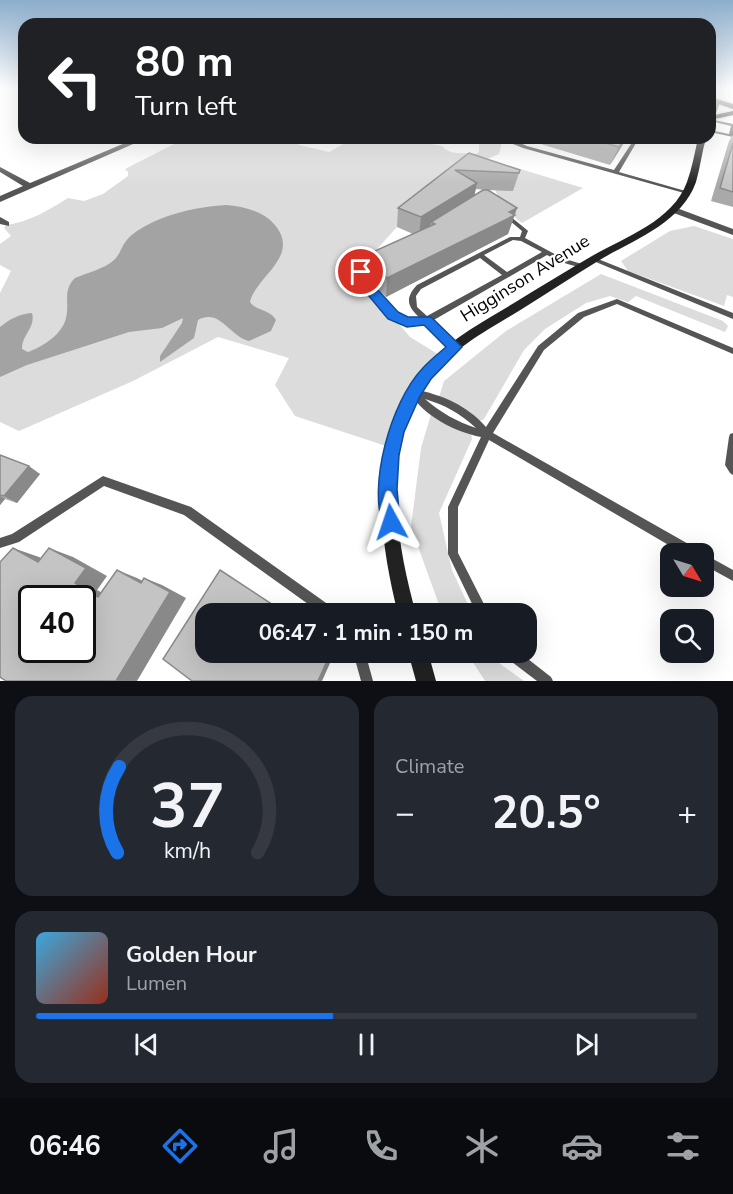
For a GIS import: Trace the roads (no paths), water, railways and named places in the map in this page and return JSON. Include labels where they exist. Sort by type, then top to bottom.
[{"type":"street","points":[[0,199],[127,144]]},
{"type":"street","name":"Higginson Avenue","points":[[404,603],[395,573],[388,489],[390,455],[396,432],[414,393],[426,374],[455,347],[475,333],[674,210],[686,192],[695,170],[701,144]]},
{"type":"street","points":[[0,169],[29,186]]},
{"type":"street","points":[[674,210],[733,232]]},
{"type":"street","points":[[421,663],[426,681]]},
{"type":"lane","points":[[716,121],[733,125],[731,136],[716,136]]},
{"type":"lane","points":[[518,144],[686,192]]},
{"type":"lane","points":[[616,172],[634,144]]},
{"type":"lane","points":[[498,210],[522,227],[525,231],[522,239]]},
{"type":"lane","points":[[455,347],[414,308],[413,292],[512,238],[522,239],[560,259],[588,263],[733,316]]},
{"type":"lane","points":[[384,258],[365,267],[360,278],[393,315],[407,322],[427,320],[547,252]]},
{"type":"lane","points":[[480,255],[507,275]]},
{"type":"lane","points":[[560,259],[567,276]]},
{"type":"lane","points":[[478,603],[453,554],[453,507],[487,434],[541,348],[581,315],[617,301],[733,351]]},
{"type":"lane","points":[[414,393],[425,405],[471,432],[487,434],[676,543]]},
{"type":"lane","points":[[414,393],[439,397],[478,422],[487,434]]},
{"type":"lane","points":[[733,437],[730,465],[733,470]]},
{"type":"lane","points":[[0,543],[15,538],[103,481],[187,512],[316,603]]},
{"type":"lane","points":[[714,565],[733,576]]},
{"type":"lane","points":[[362,663],[367,681]]},
{"type":"lane","points":[[523,663],[547,681]]}]
